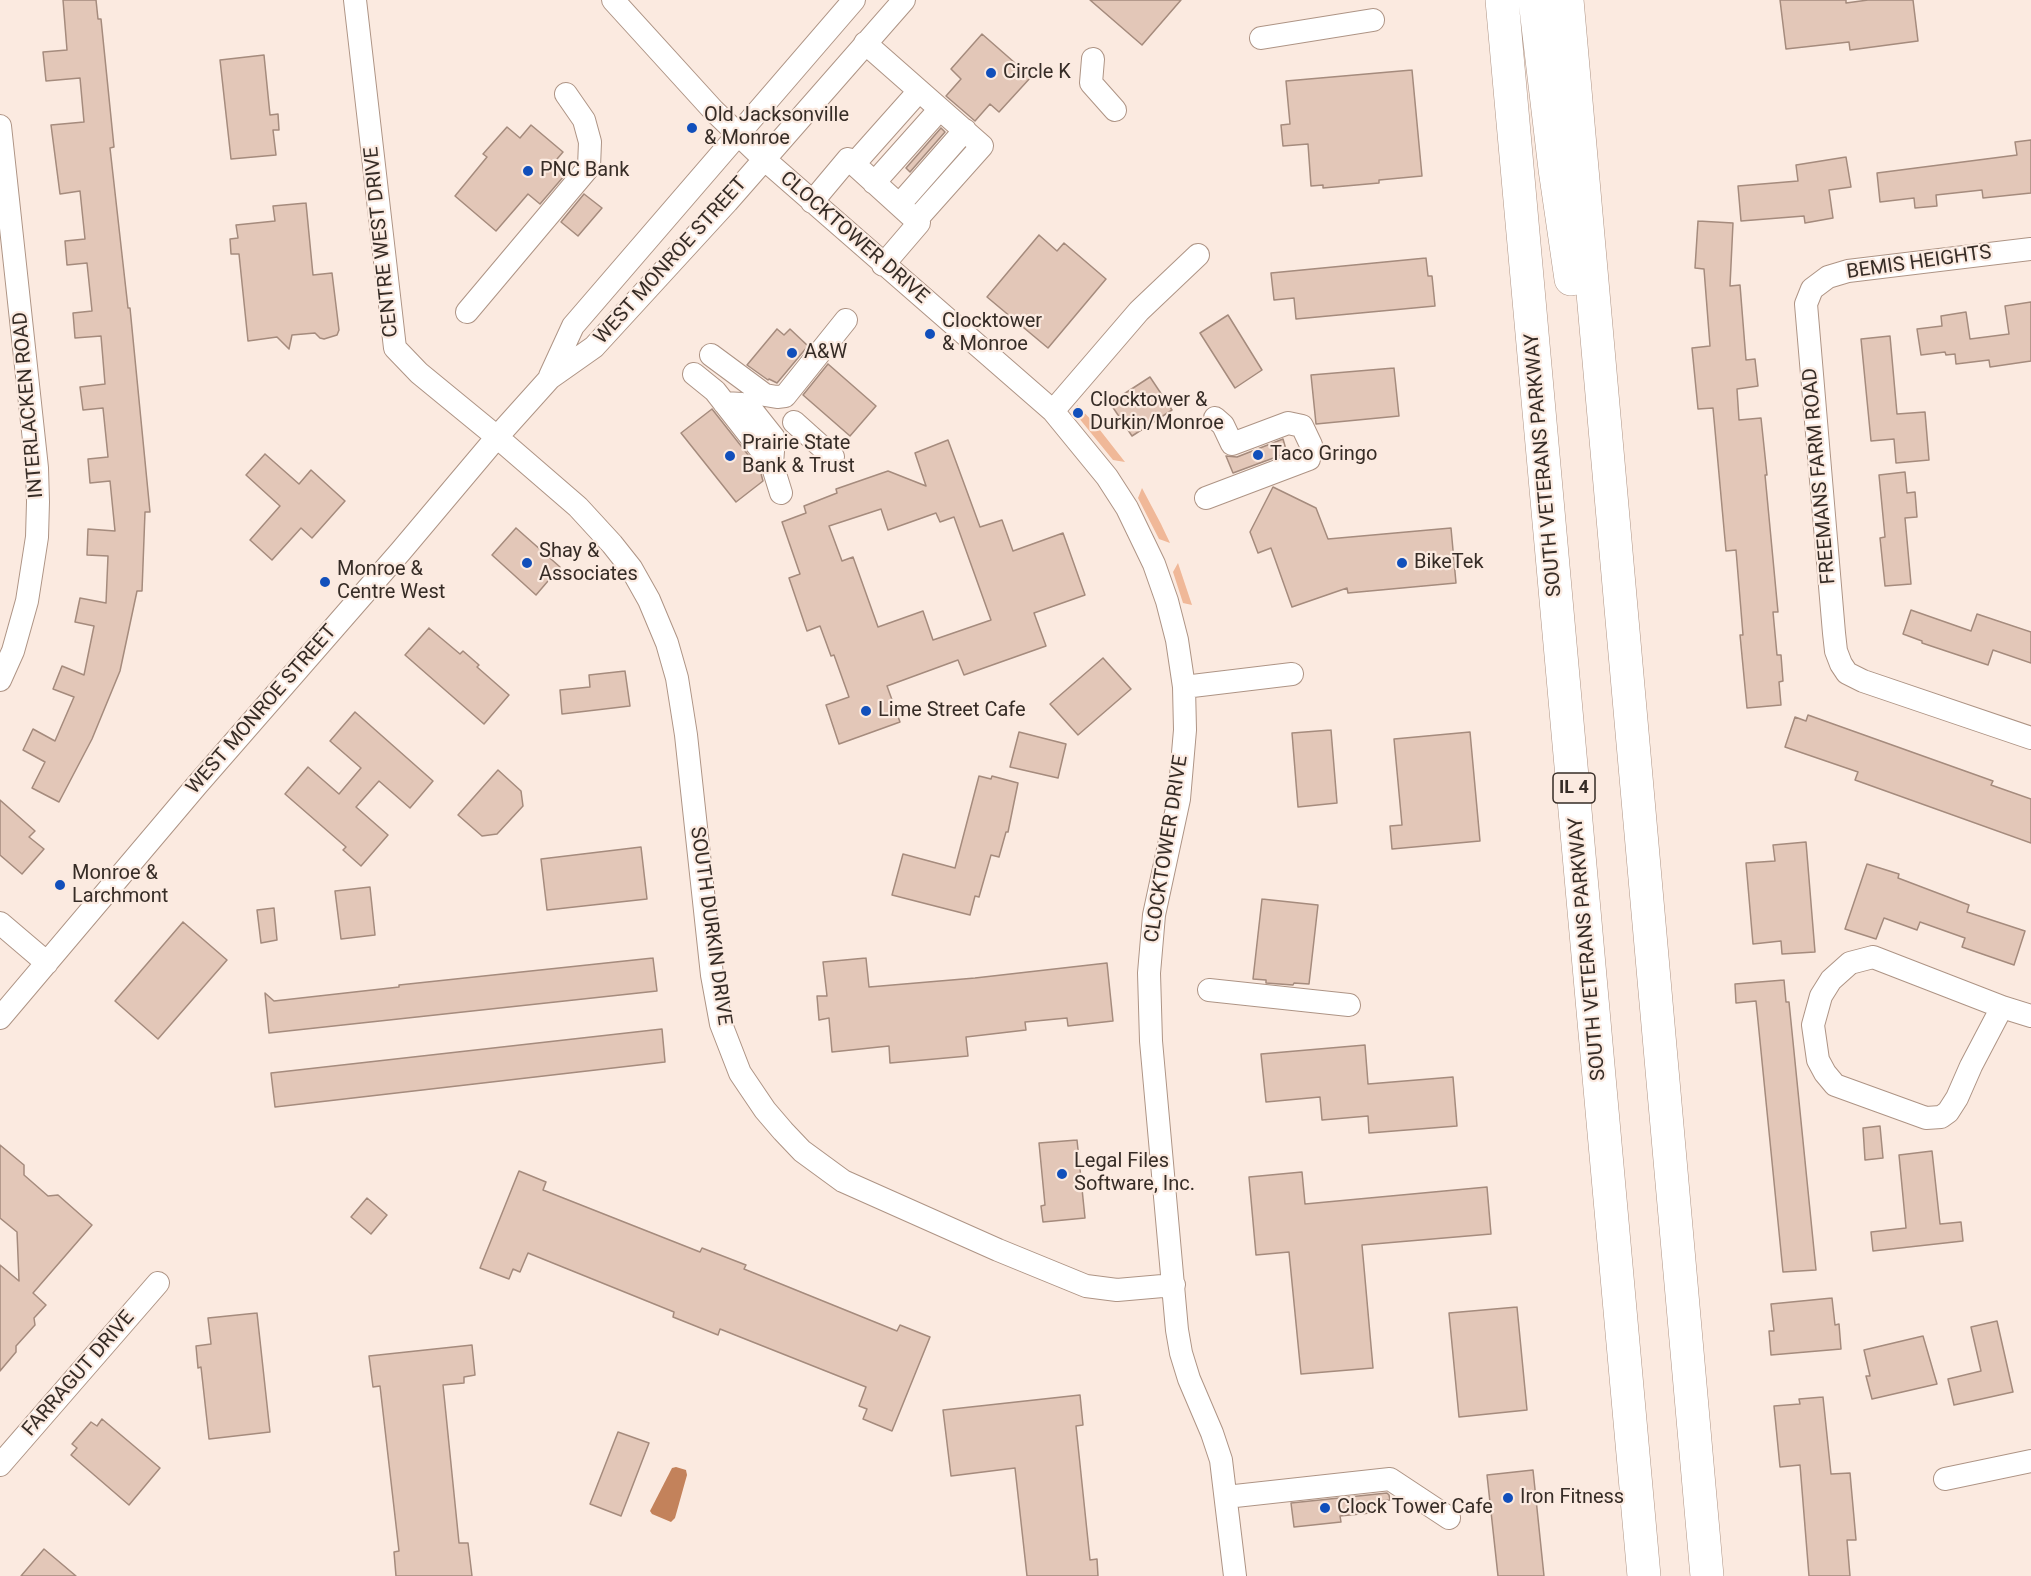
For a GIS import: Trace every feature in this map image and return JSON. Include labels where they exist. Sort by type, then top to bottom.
[{"type":"highway","name":"SOUTH VETERANS PARKWAY","points":[[1502,0],[1644,1576]]},
{"type":"highway","points":[[1535,0],[1555,168],[1580,339],[1604,411]]},
{"type":"highway","points":[[1567,0],[1707,1576]]},
{"type":"highway","points":[[1584,0],[1607,254],[1596,328]]},
{"type":"street","name":"CENTRE WEST DRIVE","points":[[355,0],[395,348],[419,374],[497,437]]},
{"type":"street","name":"CLOCKTOWER DRIVE","points":[[613,0],[738,135],[883,265],[1053,411],[1107,477],[1146,544],[1167,601],[1179,650],[1184,687],[1185,729],[1179,799],[1154,915],[1149,972],[1151,1041],[1174,1285]]},
{"type":"street","name":"WEST MONROE STREET","points":[[550,378],[573,326],[854,0]]},
{"type":"street","name":"WEST MONROE STREET","points":[[0,1018],[497,437],[550,378],[594,347],[904,0]]},
{"type":"street","points":[[1261,38],[1373,20]]},
{"type":"street","points":[[865,43],[982,146],[916,220]]},
{"type":"street","points":[[1093,59],[1091,83],[1115,110]]},
{"type":"street","points":[[854,164],[919,91]]},
{"type":"street","points":[[467,312],[590,167],[590,142],[584,120],[566,94]]},
{"type":"street","points":[[874,183],[940,109]]},
{"type":"street","name":"INTERLACKEN ROAD","points":[[0,126],[37,468],[38,502],[37,537],[27,601],[13,651],[0,680]]},
{"type":"street","points":[[898,205],[965,130]]},
{"type":"street","points":[[812,202],[848,159],[854,164],[919,223],[883,265]]},
{"type":"street","name":"BEMIS HEIGHTS","points":[[1812,289],[1828,277],[1848,271],[2031,249]]},
{"type":"street","points":[[1053,411],[1139,311],[1198,255]]},
{"type":"street","name":"FREEMANS FARM ROAD","points":[[1812,289],[1806,304],[1806,325],[1836,651],[1841,664],[1847,673],[1863,681],[2031,738]]},
{"type":"street","points":[[711,355],[765,395],[785,396],[846,320]]},
{"type":"street","points":[[694,374],[715,392],[772,464],[781,493]]},
{"type":"street","points":[[1206,498],[1309,459],[1311,445],[1302,426],[1288,423],[1232,444],[1223,424],[1215,418]]},
{"type":"street","points":[[794,422],[833,457]]},
{"type":"street","name":"SOUTH DURKIN DRIVE","points":[[497,437],[578,507],[612,543],[640,582],[663,632],[677,678],[682,709],[710,956],[721,1023],[740,1073],[773,1120],[802,1151],[843,1181],[1086,1286],[1118,1290],[1174,1285]]},
{"type":"street","points":[[1184,687],[1292,674]]},
{"type":"street","points":[[0,923],[47,963]]},
{"type":"street","points":[[2002,1007],[1957,1098],[1941,1118],[1926,1118],[1835,1085],[1818,1060],[1813,1025],[1821,996],[1831,980],[1850,963],[1873,957],[2031,1016]]},
{"type":"street","points":[[1209,990],[1349,1005]]},
{"type":"street","name":"FARRAGUT DRIVE","points":[[0,1465],[158,1283]]},
{"type":"street","points":[[1174,1285],[1181,1353],[1221,1460],[1235,1576]]},
{"type":"street","points":[[1945,1479],[2031,1461]]},
{"type":"street","points":[[1226,1497],[1390,1479],[1449,1518]]},
{"type":"shaded area","points":[[1077,405],[1125,462],[1113,460],[1078,417]]},
{"type":"shaded area","points":[[1142,488],[1170,543],[1159,539],[1138,498]]},
{"type":"shaded area","points":[[1178,563],[1192,605],[1183,603],[1173,572]]},
{"type":"shaded area","points":[[672,1468],[686,1470],[687,1475],[675,1518],[671,1522],[650,1511]]},
{"type":"building","points":[[63,0],[96,0],[98,19],[101,19],[114,147],[110,148],[128,308],[130,308],[150,512],[145,512],[142,591],[137,591],[120,671],[92,739],[59,802],[32,788],[45,762],[23,750],[33,729],[55,741],[74,697],[53,689],[62,666],[84,675],[94,626],[75,622],[80,598],[106,603],[108,556],[87,555],[88,529],[115,531],[110,481],[90,483],[88,459],[108,457],[103,408],[83,410],[80,387],[105,384],[101,336],[75,338],[73,313],[92,311],[87,263],[67,265],[65,241],[85,239],[80,191],[60,194],[51,125],[84,122],[80,78],[46,81],[43,52],[67,50]]},
{"type":"building","points":[[1090,0],[1181,0],[1142,45]]},
{"type":"building","points":[[1780,0],[1846,0],[1846,3],[1868,0],[1913,0],[1918,41],[1850,50],[1849,42],[1786,49]]},
{"type":"building","points":[[982,34],[1031,77],[999,112],[990,104],[975,121],[946,96],[961,79],[951,69]]},
{"type":"building","points":[[264,55],[270,115],[278,114],[279,130],[273,130],[276,155],[231,159],[220,60]]},
{"type":"building","points":[[1412,70],[1422,176],[1379,180],[1379,183],[1323,188],[1323,185],[1311,186],[1308,144],[1283,146],[1281,125],[1290,124],[1286,81]]},
{"type":"building","points":[[531,125],[563,152],[551,166],[564,176],[540,204],[528,194],[496,231],[455,196],[487,157],[483,154],[507,127],[520,138]]},
{"type":"building","points":[[941,128],[945,132],[910,172],[906,168]]},
{"type":"building","points":[[2031,140],[2031,193],[1983,198],[1982,190],[1936,195],[1937,206],[1915,208],[1914,198],[1880,202],[1877,173],[2017,155],[2015,142]]},
{"type":"building","points":[[1846,157],[1851,187],[1829,190],[1833,218],[1805,223],[1804,216],[1741,221],[1738,186],[1798,181],[1796,165]]},
{"type":"building","points":[[584,194],[602,208],[578,236],[561,222]]},
{"type":"building","points":[[306,203],[313,275],[332,273],[339,330],[337,335],[324,339],[315,333],[292,335],[289,349],[277,337],[248,341],[239,254],[231,254],[230,239],[238,238],[236,225],[275,221],[273,206]]},
{"type":"building","points":[[1698,221],[1733,223],[1730,286],[1740,285],[1746,360],[1755,359],[1758,386],[1737,389],[1739,420],[1761,418],[1778,612],[1773,612],[1777,655],[1781,655],[1783,681],[1779,682],[1781,705],[1747,708],[1740,635],[1743,635],[1736,550],[1726,551],[1713,408],[1698,409],[1692,348],[1710,346],[1704,269],[1695,268]]},
{"type":"building","points":[[1039,235],[1057,251],[1064,243],[1106,279],[1048,348],[987,297]]},
{"type":"building","points":[[1426,258],[1428,276],[1432,276],[1435,306],[1296,319],[1294,298],[1274,300],[1271,273]]},
{"type":"building","points":[[2031,302],[2031,361],[1990,367],[1989,360],[1956,364],[1955,354],[1946,355],[1945,352],[1921,355],[1917,329],[1942,326],[1941,316],[1966,312],[1970,339],[2009,334],[2005,306]]},
{"type":"building","points":[[1228,315],[1262,370],[1235,388],[1200,333]]},
{"type":"building","points":[[777,329],[784,335],[790,329],[808,346],[777,383],[768,380],[747,365]]},
{"type":"building","points":[[1890,336],[1897,414],[1925,412],[1929,460],[1896,463],[1894,439],[1871,441],[1861,339]]},
{"type":"building","points":[[828,364],[876,406],[850,436],[803,395]]},
{"type":"building","points":[[1394,368],[1399,416],[1316,424],[1311,375]]},
{"type":"building","points":[[1150,377],[1172,410],[1132,436],[1110,403]]},
{"type":"building","points":[[712,409],[760,470],[763,481],[736,502],[681,433]]},
{"type":"building","points":[[1283,439],[1287,453],[1233,473],[1226,456],[1237,457]]},
{"type":"building","points":[[948,440],[980,527],[1002,520],[1013,551],[1063,533],[1085,595],[1034,613],[1046,646],[964,675],[958,660],[887,686],[900,722],[839,744],[826,705],[849,697],[834,655],[831,656],[820,626],[807,631],[789,578],[800,574],[782,522],[806,513],[804,506],[837,493],[836,489],[888,471],[926,486],[915,453]],"holes":[[[881,509],[888,530],[936,513],[940,522],[954,517],[991,620],[933,640],[923,611],[878,627],[853,557],[842,561],[829,526]]]},
{"type":"building","points":[[265,454],[299,484],[311,470],[345,501],[312,538],[301,528],[272,560],[250,540],[280,506],[246,475]]},
{"type":"building","points":[[1905,472],[1907,493],[1915,492],[1917,517],[1905,518],[1911,584],[1885,586],[1880,538],[1885,537],[1879,475]]},
{"type":"building","points":[[1273,487],[1316,508],[1328,539],[1451,528],[1456,583],[1348,593],[1347,588],[1292,607],[1271,548],[1258,553],[1250,532]]},
{"type":"building","points":[[516,528],[560,567],[536,595],[492,555]]},
{"type":"building","points":[[1911,610],[1971,631],[1977,614],[2031,632],[2031,663],[1993,650],[1988,665],[1922,643],[1922,641],[1903,634]]},
{"type":"building","points":[[429,628],[460,654],[463,651],[479,665],[477,667],[509,695],[484,724],[405,655]]},
{"type":"building","points":[[1103,658],[1131,689],[1078,735],[1050,704]]},
{"type":"building","points":[[625,671],[630,706],[562,714],[560,690],[590,687],[589,675]]},
{"type":"building","points":[[355,712],[433,781],[410,808],[379,781],[356,807],[388,835],[361,866],[343,850],[346,847],[285,794],[308,767],[339,794],[361,768],[330,741]]},
{"type":"building","points":[[1808,715],[1993,781],[1991,785],[2031,799],[2031,843],[1855,780],[1858,772],[1785,747],[1795,717],[1806,721]]},
{"type":"building","points":[[1331,730],[1337,803],[1298,807],[1292,733]]},
{"type":"building","points":[[1019,732],[1066,744],[1058,778],[1010,767]]},
{"type":"building","points":[[1470,732],[1480,841],[1392,849],[1390,826],[1402,825],[1394,739]]},
{"type":"building","points":[[498,770],[521,791],[523,806],[497,834],[482,836],[458,815]]},
{"type":"building","points":[[979,776],[991,779],[992,776],[1018,783],[1008,832],[1006,832],[999,857],[991,855],[979,897],[975,896],[970,915],[892,895],[903,854],[955,868]]},
{"type":"building","points":[[0,800],[35,831],[29,837],[44,849],[22,874],[0,855]]},
{"type":"building","points":[[1806,842],[1815,952],[1782,954],[1781,941],[1753,944],[1746,863],[1775,861],[1773,845]]},
{"type":"building","points":[[641,847],[647,899],[547,910],[541,859]]},
{"type":"building","points":[[1867,864],[1899,874],[1898,878],[1969,905],[1967,912],[2025,931],[2014,965],[1962,947],[1965,938],[1920,922],[1917,930],[1884,918],[1876,939],[1845,929]]},
{"type":"building","points":[[370,887],[375,935],[341,939],[335,891]]},
{"type":"building","points":[[1262,899],[1318,905],[1309,984],[1266,983],[1266,980],[1253,979]]},
{"type":"building","points":[[274,908],[277,940],[261,943],[257,910]]},
{"type":"building","points":[[183,922],[227,960],[158,1039],[115,1001]]},
{"type":"building","points":[[653,958],[657,991],[269,1033],[265,993],[274,1001],[399,987],[399,985]]},
{"type":"building","points":[[866,958],[869,987],[1107,963],[1113,1021],[1068,1026],[1067,1018],[1025,1022],[1026,1030],[966,1037],[968,1056],[890,1063],[889,1046],[832,1052],[829,1018],[819,1020],[817,996],[827,996],[823,962]]},
{"type":"building","points":[[1784,980],[1786,1002],[1789,1002],[1816,1270],[1783,1272],[1756,1001],[1736,1003],[1735,984]]},
{"type":"building","points":[[662,1029],[665,1062],[275,1107],[271,1073]]},
{"type":"building","points":[[1365,1045],[1368,1084],[1453,1077],[1457,1126],[1369,1133],[1368,1116],[1322,1120],[1320,1097],[1266,1102],[1261,1054]]},
{"type":"building","points":[[1880,1126],[1883,1158],[1865,1160],[1863,1128]]},
{"type":"building","name":"Legal Files Software, Inc.","points":[[1077,1140],[1085,1218],[1043,1222],[1041,1206],[1045,1205],[1039,1143]]},
{"type":"building","points":[[0,1145],[24,1165],[24,1175],[48,1196],[58,1195],[92,1225],[33,1293],[46,1305],[34,1318],[35,1325],[16,1346],[16,1352],[0,1371],[0,1265],[19,1281],[17,1232],[0,1218]]},
{"type":"building","points":[[1932,1151],[1940,1224],[1961,1222],[1963,1241],[1873,1251],[1871,1232],[1906,1228],[1899,1155]]},
{"type":"building","points":[[519,1171],[546,1182],[543,1190],[700,1252],[702,1248],[746,1265],[744,1269],[897,1331],[900,1325],[930,1337],[892,1431],[863,1419],[867,1409],[859,1406],[866,1387],[720,1329],[718,1335],[673,1317],[674,1312],[528,1253],[520,1272],[513,1269],[509,1279],[480,1268]]},
{"type":"building","points":[[1302,1172],[1305,1204],[1487,1187],[1491,1234],[1362,1245],[1373,1368],[1301,1374],[1289,1252],[1256,1255],[1249,1177]]},
{"type":"building","points":[[367,1198],[387,1215],[371,1234],[351,1217]]},
{"type":"building","points":[[1832,1298],[1835,1325],[1839,1324],[1841,1349],[1771,1355],[1769,1331],[1774,1331],[1771,1304]]},
{"type":"building","points":[[1517,1307],[1527,1410],[1459,1417],[1449,1313]]},
{"type":"building","points":[[257,1313],[270,1432],[209,1439],[201,1367],[198,1368],[196,1346],[211,1344],[208,1318]]},
{"type":"building","points":[[1997,1321],[2013,1392],[1954,1405],[1948,1379],[1981,1371],[1971,1327]]},
{"type":"building","points":[[1923,1336],[1937,1384],[1872,1399],[1866,1376],[1870,1376],[1864,1350]]},
{"type":"building","points":[[472,1345],[475,1375],[464,1377],[464,1383],[443,1385],[459,1543],[468,1543],[472,1576],[396,1576],[394,1552],[399,1551],[380,1386],[373,1387],[369,1356]]},
{"type":"building","points":[[1080,1395],[1083,1425],[1076,1426],[1090,1560],[1097,1559],[1098,1576],[1027,1576],[1015,1468],[951,1476],[943,1410]]},
{"type":"building","points":[[1823,1397],[1831,1474],[1850,1473],[1856,1540],[1847,1540],[1850,1576],[1809,1576],[1800,1465],[1780,1467],[1774,1406],[1800,1404],[1799,1399]]},
{"type":"building","points":[[102,1419],[160,1468],[129,1505],[71,1455],[77,1448],[72,1444],[91,1422],[97,1426]]},
{"type":"building","points":[[618,1432],[649,1443],[621,1516],[590,1504]]},
{"type":"building","points":[[1533,1470],[1544,1576],[1498,1576],[1487,1475]]},
{"type":"building","points":[[1387,1493],[1390,1500],[1379,1501],[1380,1512],[1340,1516],[1341,1522],[1294,1527],[1291,1503]]},
{"type":"building","points":[[44,1549],[76,1576],[21,1576]]},
{"type":"place","name":"Circle K","points":[[991,73]]},
{"type":"place","name":"Old Jacksonville & Monroe","points":[[692,128]]},
{"type":"place","name":"PNC Bank","points":[[528,171]]},
{"type":"place","name":"Clocktower & Monroe","points":[[930,334]]},
{"type":"place","name":"A&W","points":[[792,353]]},
{"type":"place","name":"Clocktower & Durkin/Monroe","points":[[1078,413]]},
{"type":"place","name":"Taco Gringo","points":[[1258,455]]},
{"type":"place","name":"Prairie State Bank & Trust","points":[[730,456]]},
{"type":"place","name":"Shay & Associates","points":[[527,563]]},
{"type":"place","name":"BikeTek","points":[[1402,563]]},
{"type":"place","name":"Monroe & Centre West","points":[[325,582]]},
{"type":"place","name":"Lime Street Cafe","points":[[866,711]]},
{"type":"place","name":"Monroe & Larchmont","points":[[60,885]]},
{"type":"place","name":"Legal Files Software, Inc.","points":[[1062,1174]]},
{"type":"place","name":"Iron Fitness","points":[[1508,1498]]},
{"type":"place","name":"Clock Tower Cafe","points":[[1325,1508]]}]
